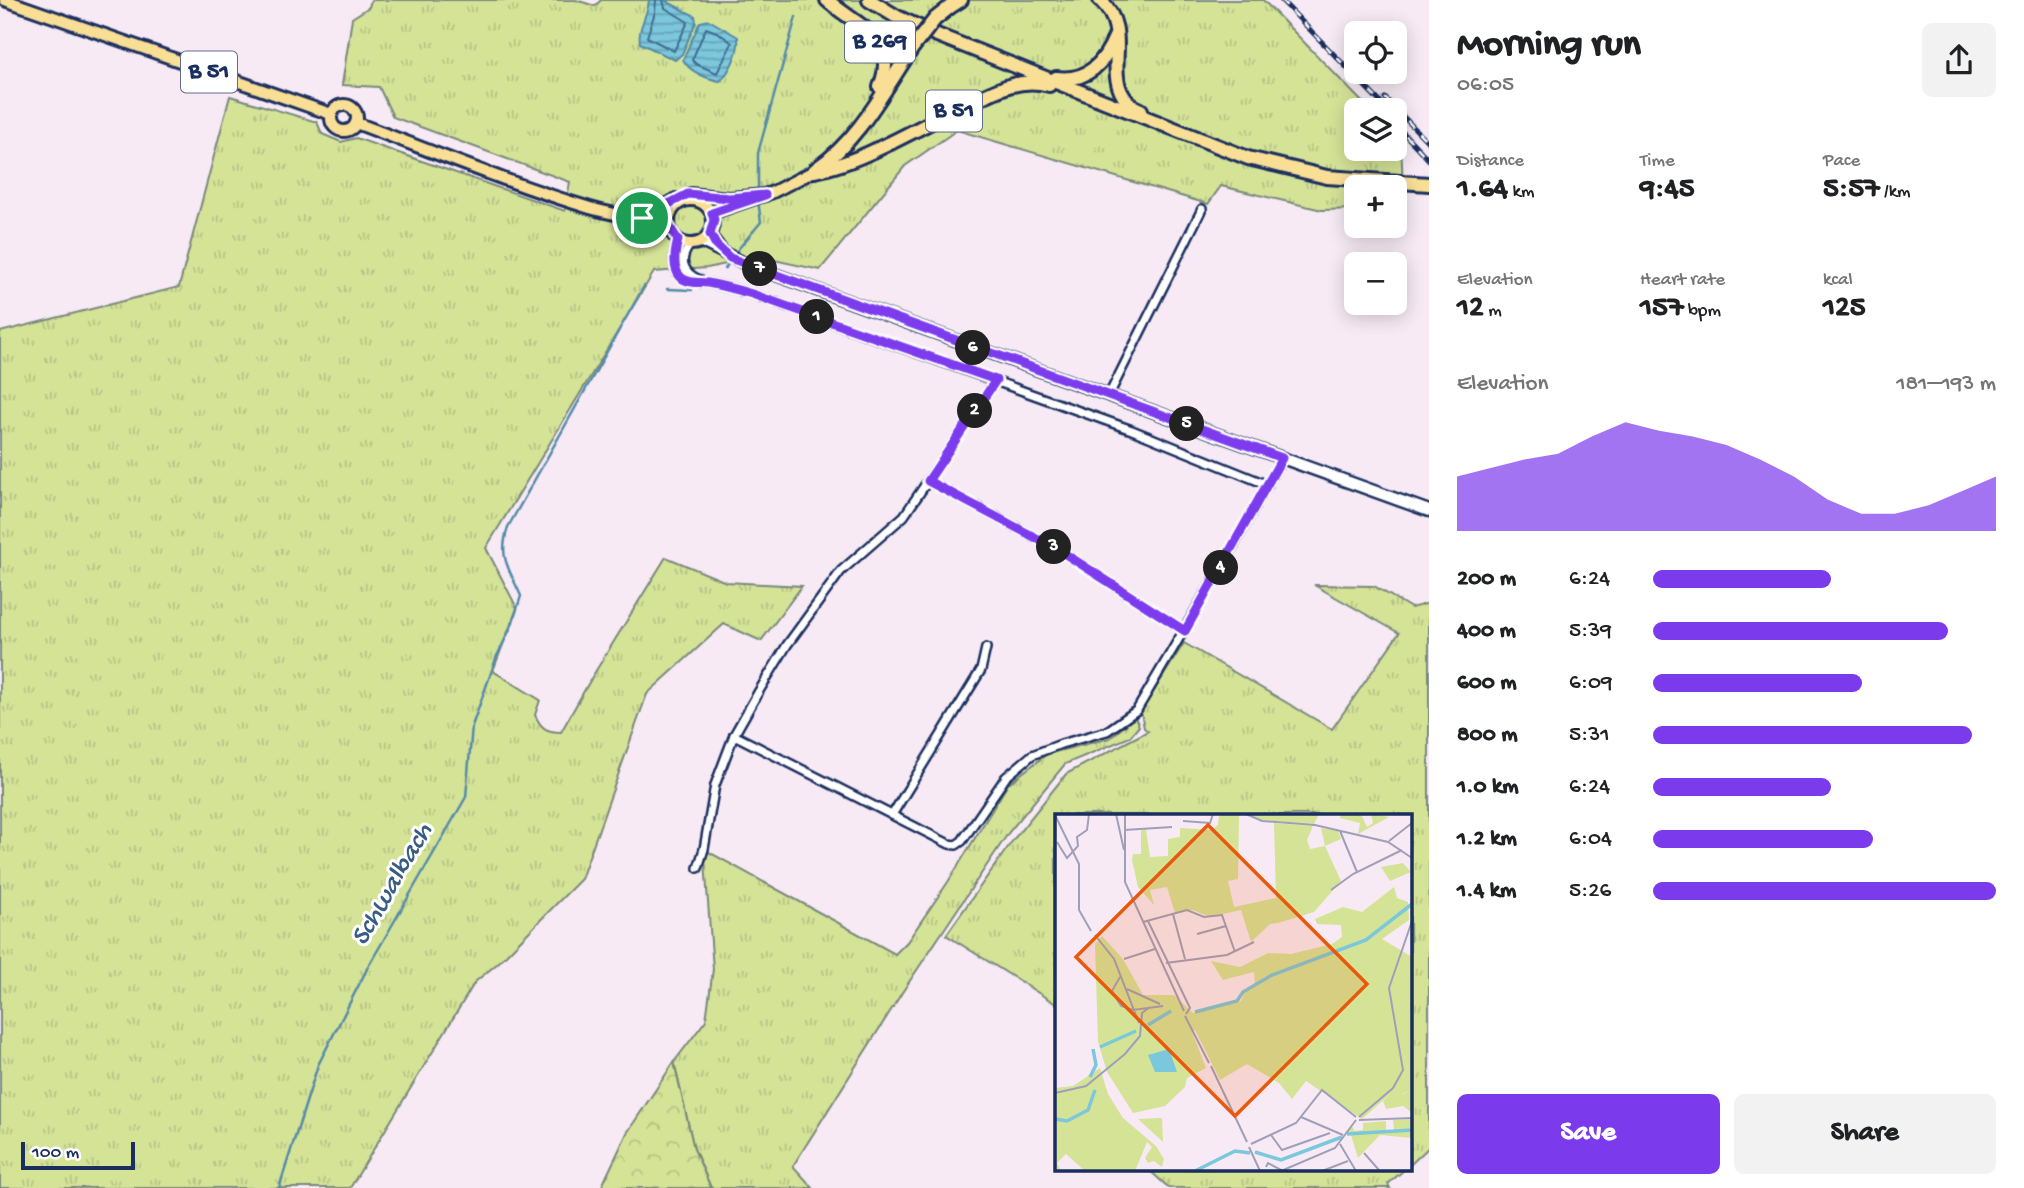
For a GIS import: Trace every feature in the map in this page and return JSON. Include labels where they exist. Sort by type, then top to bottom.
[{"type":"highway","name":"B 269","points":[[827,0],[873,34],[881,44],[886,67],[872,107]]},
{"type":"highway","name":"B 269","points":[[869,0],[914,25],[1028,70]]},
{"type":"highway","name":"B 51","points":[[1100,0],[1110,9],[1117,33],[1116,74],[1127,101],[1181,133]]},
{"type":"highway","name":"B 51","points":[[814,171],[845,145],[913,47],[935,19],[956,3]]},
{"type":"highway","points":[[1028,70],[1059,79],[1078,77],[1093,71],[1104,60],[1117,33]]},
{"type":"highway","name":"B 51","points":[[1028,70],[1248,158],[1327,177],[1429,184]]},
{"type":"highway","name":"B 51","points":[[814,171],[846,162],[1003,88],[1020,83],[1041,82],[1100,100]]},
{"type":"main road","name":"B 51","points":[[5,0],[331,114]]},
{"type":"main road","points":[[347,106],[355,112],[356,123],[347,131],[339,131],[331,122],[331,114],[336,108],[347,106]]},
{"type":"main road","points":[[356,123],[553,196],[610,213],[645,218],[669,226],[678,240],[701,241],[744,263],[1429,511]]},
{"type":"main road","name":"B 51","points":[[712,213],[748,198],[769,193],[814,171]]},
{"type":"main road","name":"B 51","points":[[645,218],[688,194],[748,198]]},
{"type":"main road","points":[[669,226],[671,213],[681,202],[695,200],[708,207],[714,220],[701,241]]},
{"type":"main road","points":[[645,218],[671,213]]},
{"type":"street","points":[[1109,395],[1202,209]]},
{"type":"street","points":[[678,240],[674,259],[677,273],[686,280],[752,294],[1132,430],[1268,485]]},
{"type":"street","points":[[701,241],[682,257],[684,268],[694,278],[704,282]]},
{"type":"street","points":[[698,869],[715,785],[734,735],[787,645],[841,571],[904,516],[996,380]]},
{"type":"street","points":[[734,735],[949,844],[957,845],[1006,778],[1026,759],[1061,744],[1107,731],[1137,710],[1185,631],[1282,458]]},
{"type":"street","points":[[928,481],[1059,550],[1185,631]]},
{"type":"street","points":[[892,815],[981,670],[986,648]]},
{"type":"green space","points":[[371,0],[576,0],[595,6],[601,0],[1263,0],[1358,98],[1344,98],[1344,161],[1402,161],[1402,175],[1344,175],[1344,209],[1322,210],[1221,186],[1208,204],[957,130],[905,166],[820,270],[760,257],[707,268],[654,272],[486,548],[517,608],[493,671],[540,700],[535,715],[539,723],[548,730],[561,732],[666,557],[726,582],[802,586],[761,641],[724,624],[647,694],[581,879],[498,963],[475,982],[350,1188],[0,1188],[0,332],[179,287],[230,96],[317,122],[322,134],[341,142],[356,138],[565,211],[570,182],[393,117],[379,87],[342,85],[352,18],[369,7]]},
{"type":"green space","points":[[1314,585],[1374,586],[1411,608],[1429,603],[1429,1147],[1412,1163],[1412,814],[1055,814],[1055,1003],[946,935],[1013,840],[1066,774],[1148,731],[1144,728],[1141,712],[1184,643],[1332,729],[1399,633]]},
{"type":"green space","points":[[1135,717],[1139,726],[1130,737],[1065,764],[1009,832],[903,991],[793,1166],[813,1188],[711,1188],[694,1149],[674,1062],[706,1020],[713,969],[705,862],[707,851],[895,954],[907,942],[948,882],[1008,784],[1047,754],[1110,738]]},
{"type":"green space","points":[[674,1062],[694,1149],[711,1188],[601,1188],[627,1133]]},
{"type":"green space","points":[[1149,1170],[1404,1170],[1388,1184],[1390,1188],[1169,1188]]},
{"type":"water","points":[[649,0],[664,0],[695,16],[696,22],[682,54],[675,60],[640,43],[640,32]]},
{"type":"water","points":[[709,20],[738,37],[734,61],[720,81],[698,74],[683,59],[700,22]]},
{"type":"waterway","name":"Schwalbach","points":[[758,193],[758,153],[796,17]]},
{"type":"waterway","name":"Schwalbach","points":[[734,254],[761,222],[758,200]]},
{"type":"waterway","name":"Schwalbach","points":[[725,269],[731,259]]},
{"type":"waterway","name":"Schwalbach","points":[[279,1188],[318,1065],[368,967],[466,797],[472,726],[521,596],[505,555],[508,527],[644,286]]},
{"type":"waterway","points":[[667,289],[692,290]]},
{"type":"railway","points":[[1281,0],[1376,98]]},
{"type":"railway","points":[[1407,120],[1429,143]]},
{"type":"railway","points":[[1407,137],[1429,160]]},
{"type":"route","points":[[688,194],[729,198],[765,195],[712,213],[714,220],[710,234],[727,256],[1003,359],[1282,458],[1185,631],[1059,550],[928,481],[996,380],[752,294],[726,286],[686,280],[677,273],[675,267],[678,240],[669,226],[642,218],[688,194]]}]
